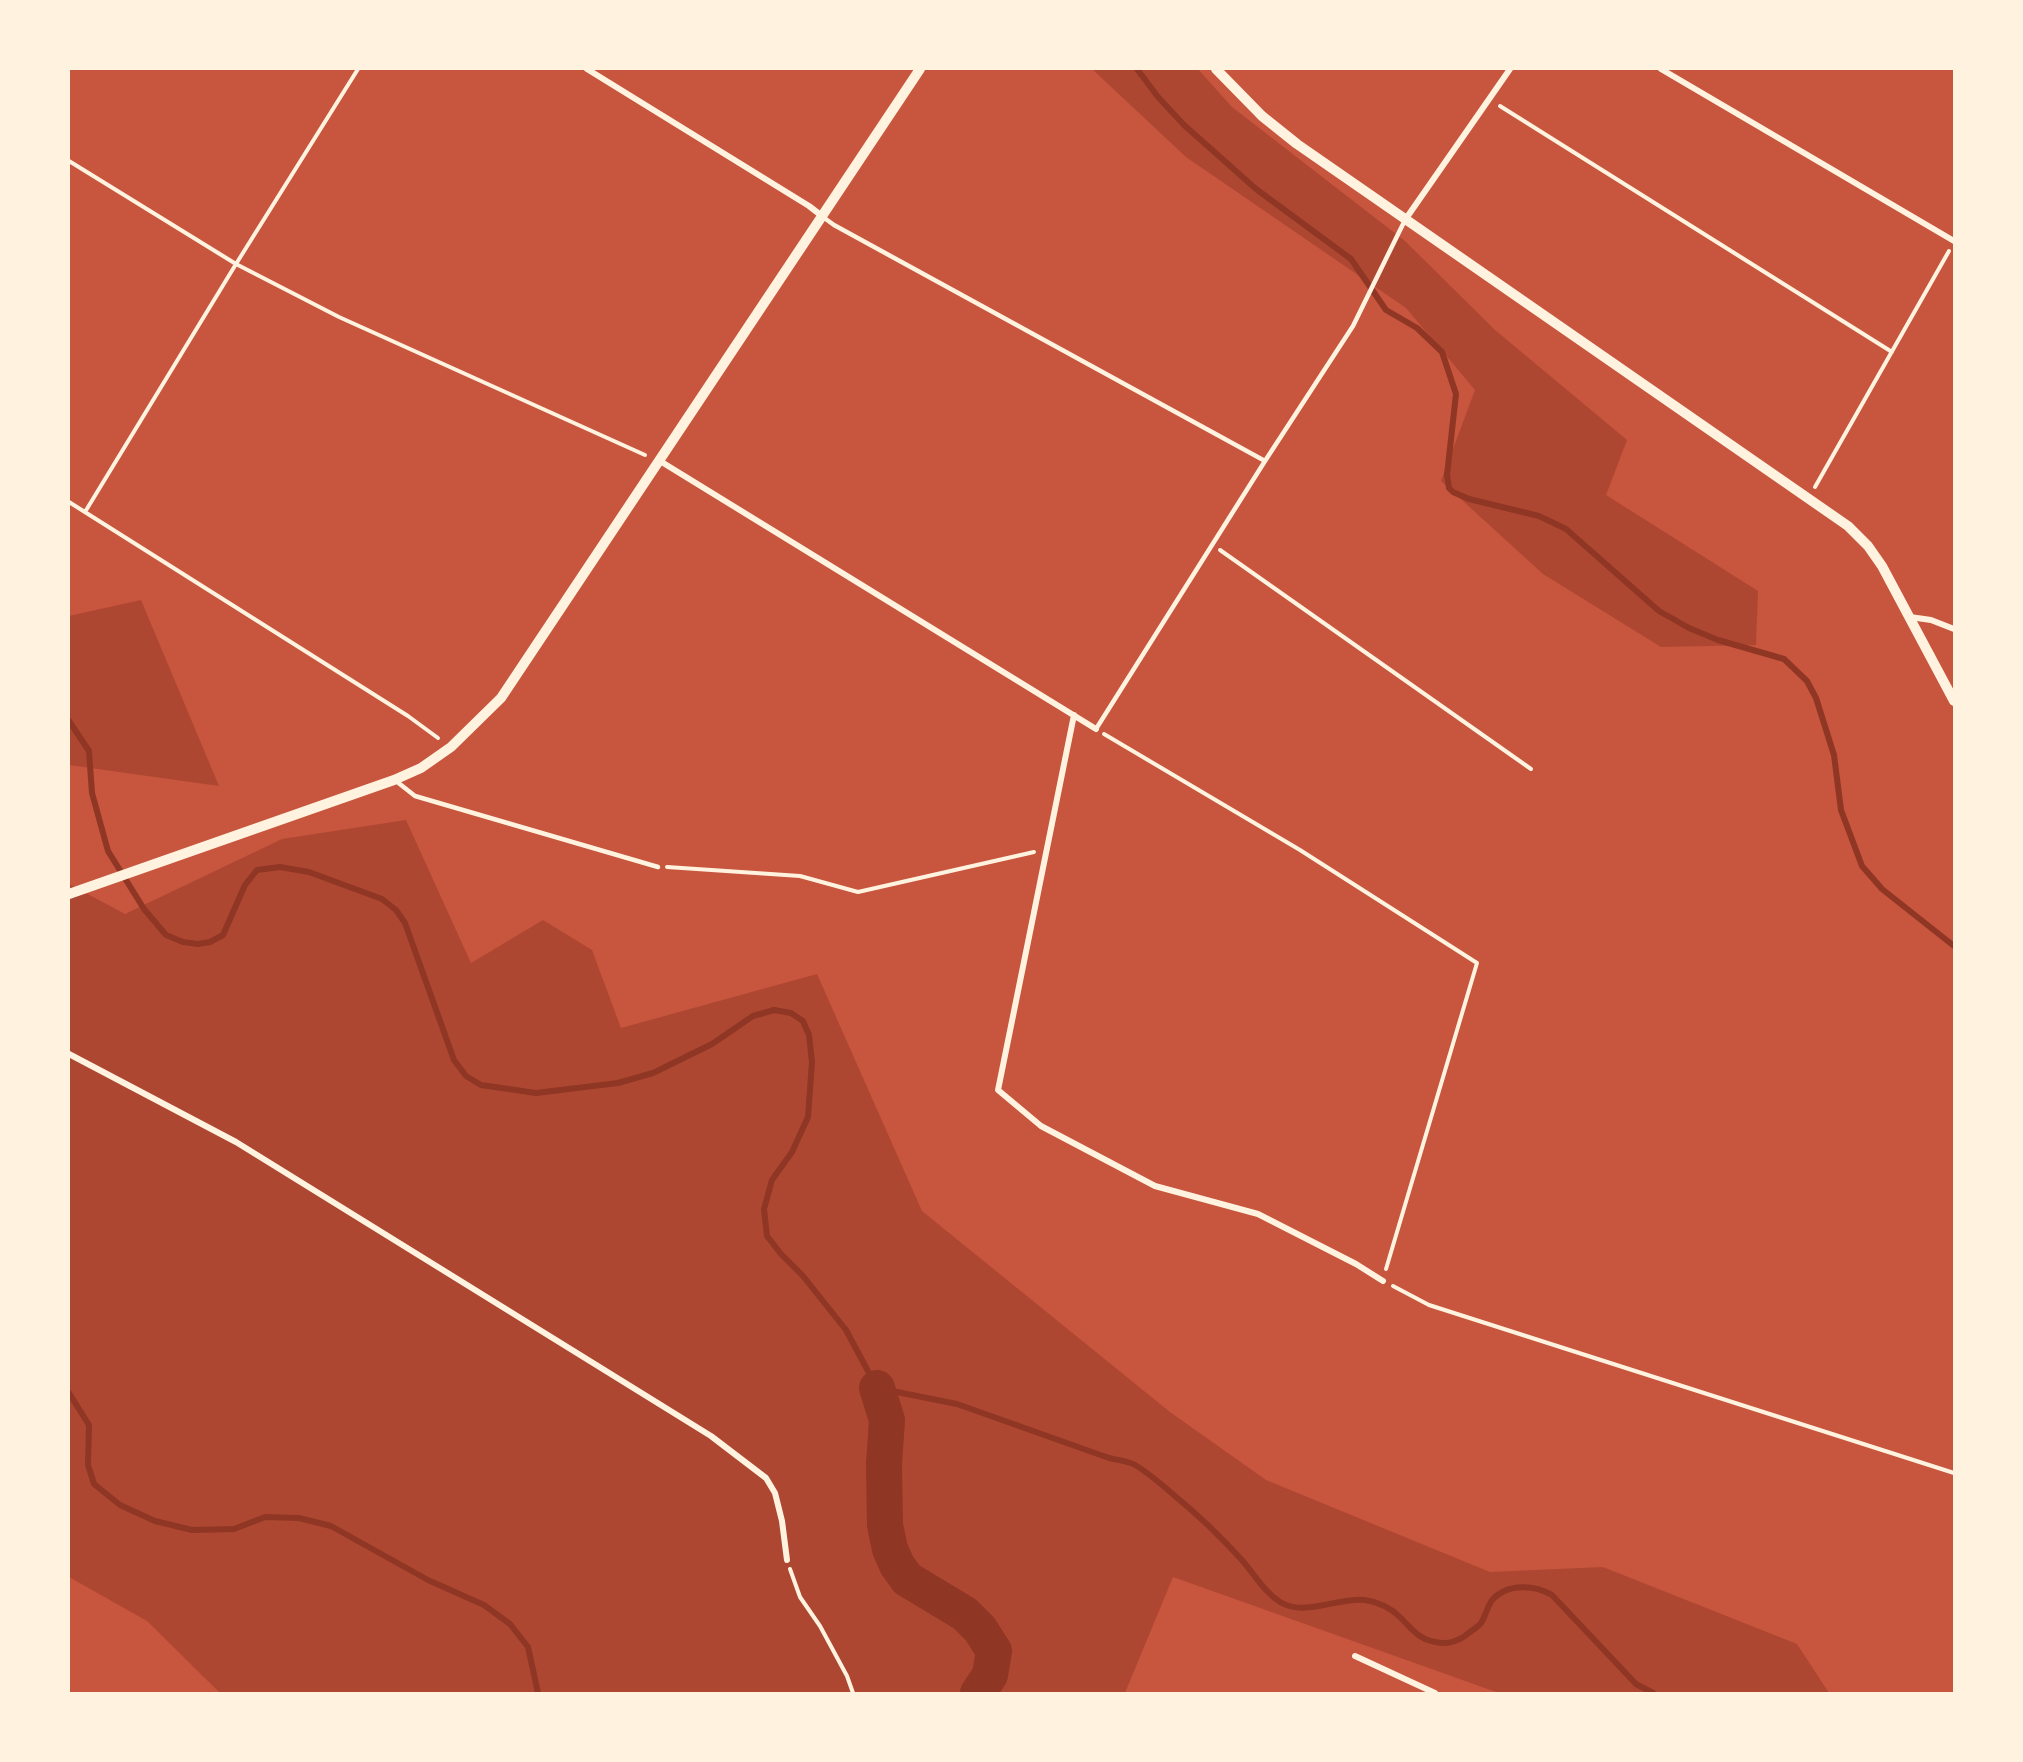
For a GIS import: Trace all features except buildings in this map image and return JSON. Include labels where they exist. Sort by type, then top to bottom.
[{"type":"street","points":[[587,69],[822,216]]},
{"type":"street","points":[[69,894],[394,780],[421,768],[450,747],[501,698],[920,69]]},
{"type":"street","points":[[1216,69],[1262,116],[1280,130],[1405,220],[1848,526],[1868,546],[1882,566],[1954,701]]},
{"type":"street","points":[[1405,220],[1510,69]]},
{"type":"street","points":[[1661,69],[1954,242]]},
{"type":"street","points":[[660,461],[1096,729]]},
{"type":"street","points":[[1910,617],[1931,620],[1954,629]]},
{"type":"street","points":[[1074,715],[998,1090],[1041,1125],[1155,1186],[1258,1214],[1356,1264],[1383,1281]]},
{"type":"street","points":[[69,1054],[236,1142],[711,1436],[766,1478],[775,1493],[787,1560]]},
{"type":"street","points":[[1355,1656],[1435,1693]]},
{"type":"lane","points":[[822,216],[834,225],[1265,461]]},
{"type":"lane","points":[[1096,729],[1353,326],[1405,220]]},
{"type":"lane","points":[[394,780],[415,796],[658,867]]},
{"type":"path","points":[[85,512],[358,69]]},
{"type":"path","points":[[1489,99],[1892,352]]},
{"type":"path","points":[[69,160],[236,264],[339,317],[660,461]]},
{"type":"path","points":[[1809,498],[1954,242]]},
{"type":"path","points":[[69,502],[408,716],[450,747]]},
{"type":"path","points":[[1212,544],[1531,769]]},
{"type":"path","points":[[1096,729],[1300,850],[1477,963],[1383,1281],[1429,1305],[1954,1473]]},
{"type":"path","points":[[658,867],[800,876],[858,892],[1047,849]]},
{"type":"path","points":[[787,1560],[800,1597],[848,1676],[853,1693]]},
{"type":"shaded area","points":[[1092,69],[1198,69],[1232,107],[1405,241],[1495,330],[1627,440],[1606,495],[1758,591],[1756,645],[1661,647],[1543,574],[1441,481],[1475,390],[1406,308],[1186,157]]},
{"type":"shaded area","points":[[141,600],[219,786],[69,765],[69,616]]},
{"type":"shaded area","points":[[406,820],[471,963],[543,920],[592,950],[621,1028],[817,974],[922,1211],[1170,1412],[1266,1480],[1490,1572],[1603,1567],[1797,1644],[1829,1693],[1499,1693],[1173,1577],[1125,1693],[220,1693],[147,1621],[69,1577],[69,884],[125,914],[282,839]]},
{"type":"waterway","points":[[1137,69],[1158,97],[1184,125],[1256,189],[1351,259],[1386,310],[1417,328],[1442,352],[1456,394],[1447,475],[1449,488],[1453,492],[1469,499],[1539,516],[1566,529],[1659,611],[1689,628],[1718,640],[1784,659],[1807,681],[1816,698],[1834,755],[1841,810],[1862,866],[1882,889],[1954,946]]},
{"type":"waterway","points":[[69,721],[89,751],[92,793],[108,851],[144,909],[166,935],[183,942],[198,944],[210,942],[223,935],[245,885],[257,870],[280,867],[309,872],[382,899],[396,910],[405,923],[454,1060],[466,1076],[481,1085],[536,1093],[618,1083],[653,1073],[712,1044],[753,1016],[774,1010],[791,1013],[803,1021],[809,1035],[812,1062],[808,1117],[792,1152],[772,1180],[764,1209],[767,1236],[803,1276],[846,1330],[877,1388],[957,1404],[1109,1458],[1135,1465],[1200,1518],[1240,1558],[1269,1593],[1280,1602],[1290,1606],[1300,1608],[1344,1601],[1370,1601],[1393,1611],[1421,1637],[1449,1643],[1460,1639],[1477,1627],[1483,1620],[1489,1605],[1499,1594],[1514,1588],[1538,1589],[1552,1595],[1636,1684],[1653,1693]]},
{"type":"waterway","points":[[877,1388],[887,1420],[884,1464],[885,1525],[890,1549],[907,1579],[965,1614],[980,1629],[994,1651],[990,1675],[978,1693]]},
{"type":"waterway","points":[[69,1393],[89,1425],[88,1465],[94,1484],[120,1505],[155,1521],[192,1530],[234,1529],[265,1517],[299,1518],[331,1526],[428,1580],[484,1605],[510,1624],[528,1647],[538,1693]]}]
